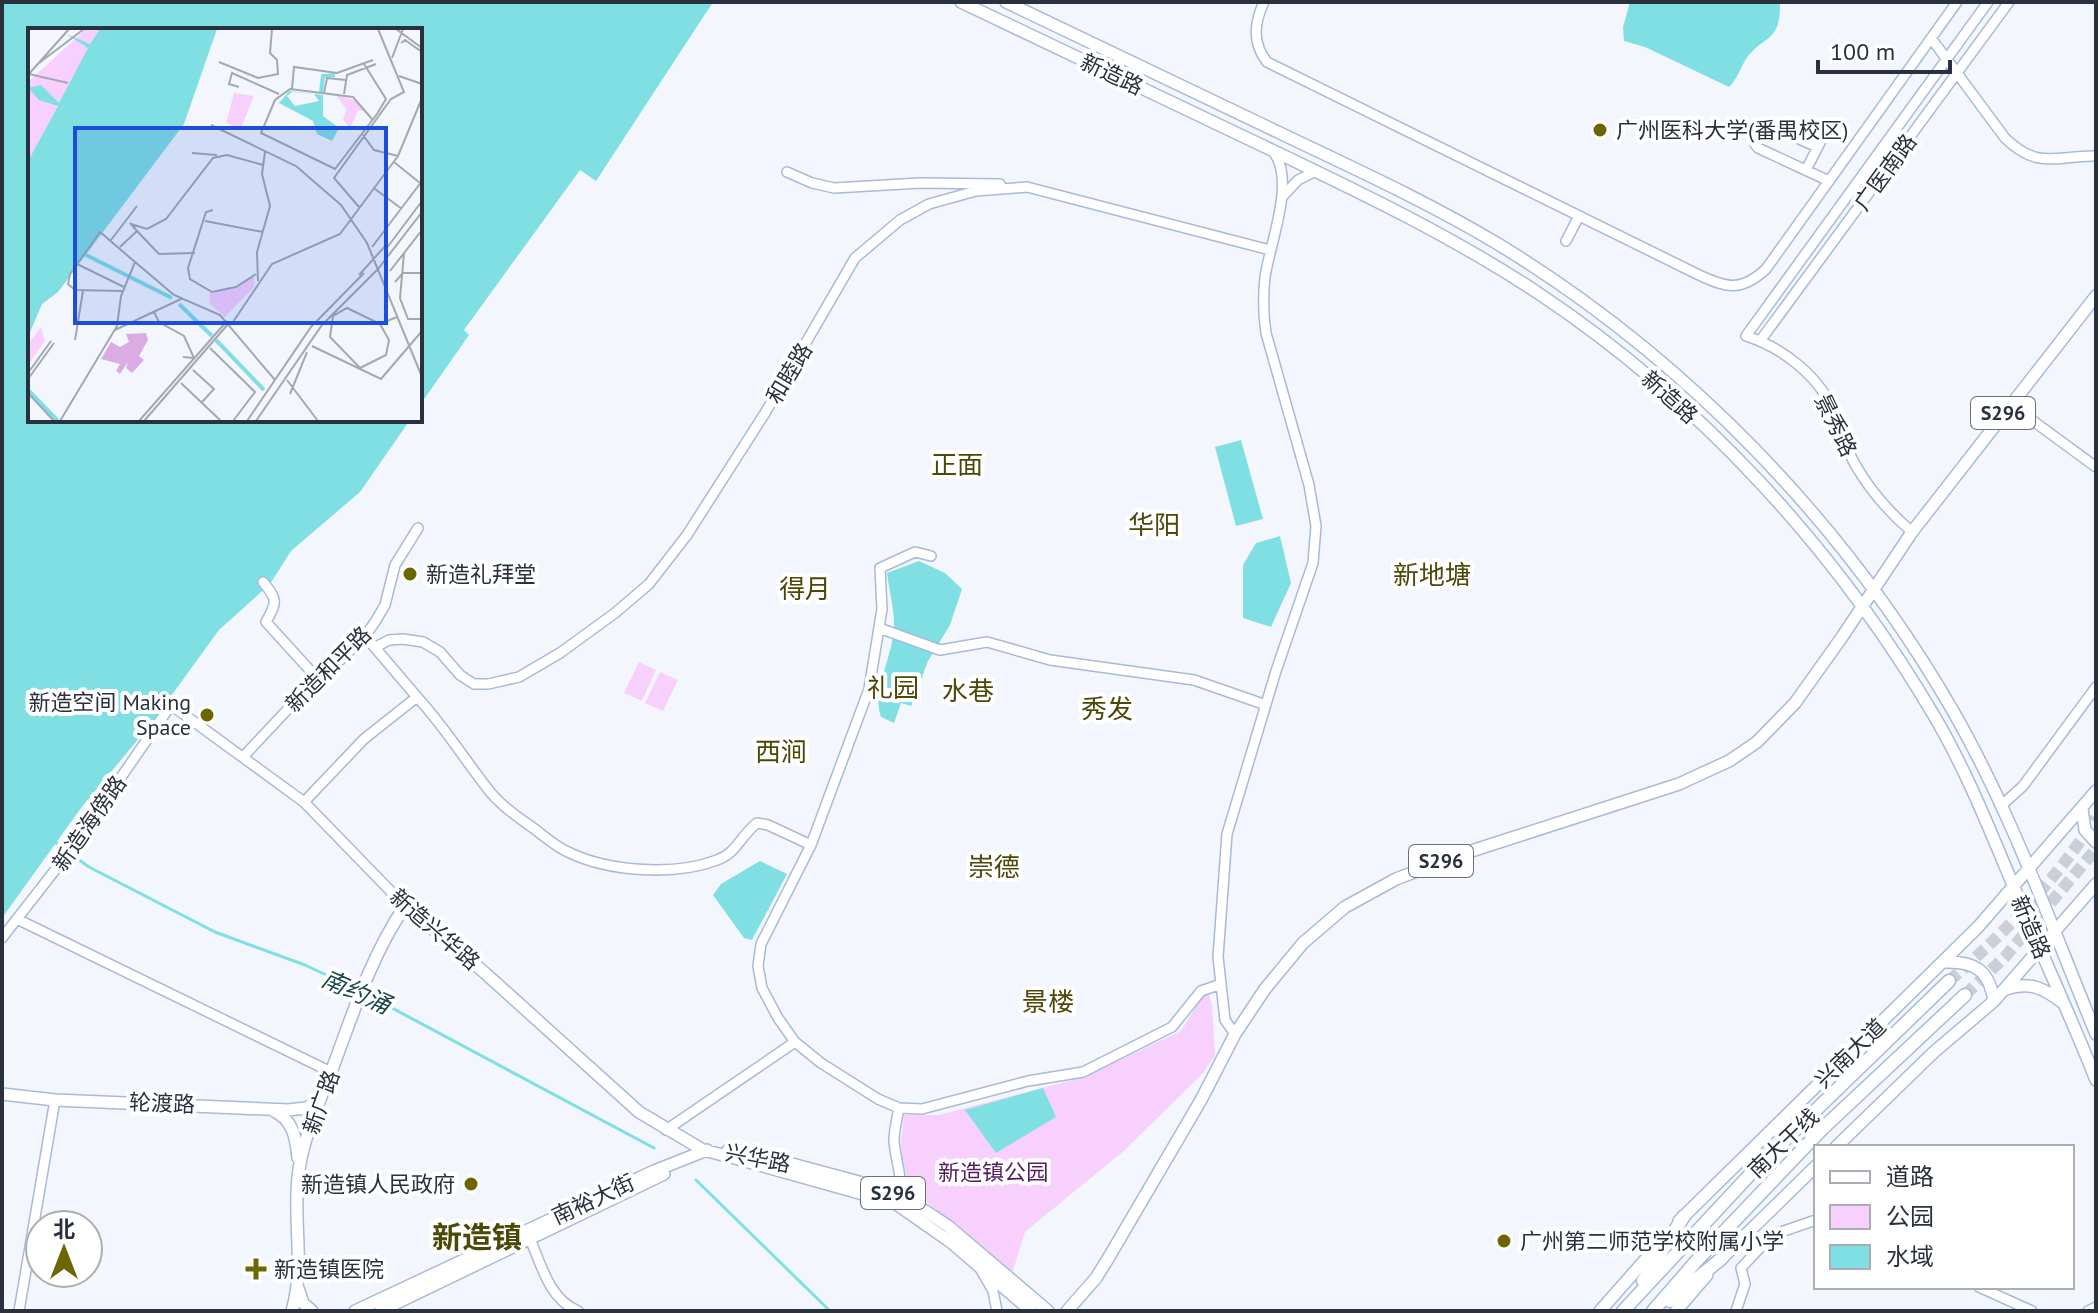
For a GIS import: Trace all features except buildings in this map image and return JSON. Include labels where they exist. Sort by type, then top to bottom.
[{"type":"highway","name":"南大干线","points":[[1626,1308],[1757,1167],[1949,981]]},
{"type":"highway","name":"南大干线","points":[[1656,1311],[1699,1258],[1822,1129],[1965,995]]},
{"type":"highway","points":[[1626,1308],[1684,1216]]},
{"type":"highway","points":[[1656,1311],[1722,1258]]},
{"type":"main road","name":"新造路","points":[[961,2],[1409,216],[1487,260],[1558,307],[1636,366],[1719,440],[1792,518],[1862,608],[1915,685],[1968,779],[2096,1080]]},
{"type":"main road","name":"新造路","points":[[1006,2],[1414,197],[1532,266],[1632,337],[1712,408],[1813,513],[1874,591],[1941,691],[2003,804],[2096,1034]]},
{"type":"main road","name":"S296","points":[[1067,1311],[1096,1278],[1189,1121],[1235,1034],[1293,954],[1331,918],[1362,896],[1396,879],[1447,859],[1679,784],[1744,752],[1770,731],[1795,703],[1912,532],[2096,296]]},
{"type":"main road","points":[[1968,779],[1979,778],[1984,767]]},
{"type":"main road","name":"兴南大道","points":[[1600,1311],[1684,1216],[1944,962],[2014,888],[2096,791]]},
{"type":"main road","points":[[2082,809],[2085,830],[2096,842]]},
{"type":"main road","points":[[1838,1145],[1934,1052],[1994,1001],[2096,884]]},
{"type":"main road","name":"新广路","points":[[292,1311],[297,1283],[299,1169],[320,1100],[357,1002],[393,924],[405,906]]},
{"type":"main road","name":"新造兴华路","points":[[405,906],[485,973],[639,1112],[708,1152]]},
{"type":"main road","points":[[1944,962],[1968,962],[1979,970],[1992,987],[1994,1001]]},
{"type":"main road","points":[[2005,989],[2017,985],[2045,989],[2065,1004]]},
{"type":"main road","name":"轮渡路","points":[[2,1094],[55,1100],[301,1109],[320,1100]]},
{"type":"main road","points":[[263,1108],[280,1113],[292,1127],[299,1169]]},
{"type":"main road","name":"兴华路","points":[[708,1152],[897,1199],[948,1226],[1027,1306]]},
{"type":"main road","name":"南裕大街","points":[[380,1311],[708,1152]]},
{"type":"main road","name":"南裕大街","points":[[355,1311],[708,1152]]},
{"type":"main road","points":[[1676,1311],[1722,1258],[1814,1173]]},
{"type":"main road","name":"兴华路","points":[[897,1199],[1027,1306],[1045,1310]]},
{"type":"main road","points":[[297,1283],[303,1303],[312,1311]]},
{"type":"street","points":[[1264,2],[1256,20],[1256,38],[1259,52],[1267,62],[1719,284],[1737,286],[1753,281],[1766,269],[1957,2]]},
{"type":"street","name":"广医南路","points":[[1746,336],[1988,2]]},
{"type":"street","name":"广医南路","points":[[1760,341],[2009,2]]},
{"type":"street","points":[[1931,38],[2017,150],[2058,161],[2096,156]]},
{"type":"street","points":[[1817,147],[1766,124],[1756,139],[1758,148],[1829,181]]},
{"type":"street","points":[[1806,170],[1826,131]]},
{"type":"street","points":[[1235,1034],[1225,1020],[1218,957],[1227,834],[1313,563],[1316,526],[1309,485],[1266,333],[1263,311],[1270,250],[1281,199],[1281,168],[1272,150]]},
{"type":"street","points":[[1281,199],[1298,180],[1316,171]]},
{"type":"street","points":[[787,172],[834,188],[977,182],[1027,187]]},
{"type":"street","name":"和睦路","points":[[376,647],[389,640],[423,642],[440,652],[460,675],[474,684],[488,684],[519,677],[560,653],[615,613],[649,584],[687,535],[765,413],[855,258],[900,220],[929,204],[976,191],[1027,187],[1270,250]]},
{"type":"street","points":[[1566,241],[1579,216]]},
{"type":"street","name":"景秀路","points":[[1746,336],[1786,355],[1823,392],[1837,417],[1856,466],[1888,510],[1912,532]]},
{"type":"street","points":[[2010,404],[2096,467]]},
{"type":"street","name":"新造和平路","points":[[243,757],[317,678],[330,670],[365,636],[385,605],[395,565],[418,528]]},
{"type":"street","points":[[931,556],[915,552],[880,568],[882,609],[869,689],[811,845],[761,944],[758,966],[762,988],[778,1018],[795,1042],[854,1084],[899,1108],[922,1109],[1028,1081],[1083,1072],[1172,1027],[1201,991],[1221,984]]},
{"type":"street","points":[[263,582],[275,600],[266,622],[317,678]]},
{"type":"street","points":[[879,628],[940,650],[987,642],[1050,660],[1194,680],[1266,705]]},
{"type":"street","points":[[365,636],[459,748],[493,796],[568,852],[613,865],[645,870],[683,868],[719,860],[736,848],[757,823],[811,845]]},
{"type":"street","points":[[2003,804],[2023,786],[2096,687]]},
{"type":"street","points":[[304,802],[364,739],[417,697]]},
{"type":"street","name":"新造兴华路","points":[[171,705],[304,802],[405,906]]},
{"type":"street","name":"新造海傍路","points":[[2,938],[70,851],[171,705]]},
{"type":"street","points":[[17,919],[331,1072]]},
{"type":"street","points":[[666,1130],[795,1042]]},
{"type":"street","points":[[19,1311],[55,1100]]},
{"type":"street","points":[[897,1199],[901,1183],[895,1161],[894,1135],[899,1108]]},
{"type":"street","points":[[1736,1311],[1745,1284],[1741,1268],[1772,1235],[1814,1221]]},
{"type":"street","points":[[530,1239],[553,1291],[565,1306],[578,1311]]},
{"type":"street","points":[[978,1264],[993,1291],[997,1311]]},
{"type":"street","points":[[1983,1289],[2032,1311]]},
{"type":"street","points":[[2088,1311],[2096,1307]]},
{"type":"green space","points":[[639,662],[656,670],[642,701],[624,693]]},
{"type":"green space","points":[[660,672],[678,680],[663,711],[645,703]]},
{"type":"green space","name":"新造镇公园","points":[[1207,989],[1212,1004],[1215,1055],[1204,1072],[1126,1149],[1025,1232],[1012,1274],[910,1188],[902,1159],[904,1115],[939,1115],[1084,1077],[1181,1031]]},
{"type":"water","points":[[2,2],[713,2],[596,181],[580,170],[464,330],[469,335],[422,402],[422,28],[28,28],[28,422],[409,422],[360,492],[291,551],[270,584],[219,630],[150,725],[81,808],[2,918]]},
{"type":"water","points":[[1630,2],[1780,2],[1780,16],[1774,32],[1752,51],[1729,87],[1645,47],[1624,41],[1623,27]]},
{"type":"water","points":[[1241,440],[1263,519],[1236,526],[1215,447]]},
{"type":"water","points":[[1280,536],[1291,583],[1271,627],[1243,618],[1243,565],[1256,543]]},
{"type":"water","points":[[919,561],[945,573],[962,589],[950,625],[928,661],[911,706],[901,703],[894,723],[881,717],[879,706],[894,624],[887,573]]},
{"type":"water","points":[[760,861],[787,874],[752,940],[744,938],[713,895],[721,884]]},
{"type":"water","points":[[1043,1088],[1056,1117],[996,1153],[965,1110]]},
{"type":"waterway","name":"南约涌","points":[[56,843],[66,851]]},
{"type":"waterway","name":"南约涌","points":[[72,855],[89,867],[215,932],[305,965],[358,990]]},
{"type":"waterway","name":"南约涌","points":[[364,993],[654,1148]]},
{"type":"waterway","name":"南约涌","points":[[696,1180],[830,1311]]},
{"type":"tunnel","points":[[1949,981],[2028,905],[2064,863],[2096,818]]},
{"type":"tunnel","points":[[1965,995],[2005,957],[2096,849]]},
{"type":"place","name":"广州医科大学(番禺校区)","points":[[1600,130]]},
{"type":"place","name":"新造礼拜堂","points":[[410,574]]},
{"type":"place","name":"新造空间 Making Space","points":[[207,715]]},
{"type":"place","name":"新造镇人民政府","points":[[471,1184]]},
{"type":"place","name":"广州第二师范学校附属小学","points":[[1504,1241]]},
{"type":"place","name":"新造镇医院","points":[[256,1269]]},
{"type":"district","name":"正面","points":[[957,465]]},
{"type":"district","name":"华阳","points":[[1154,525]]},
{"type":"district","name":"新地塘","points":[[1432,575]]},
{"type":"district","name":"得月","points":[[805,589]]},
{"type":"district","name":"礼园","points":[[893,688]]},
{"type":"district","name":"水巷","points":[[968,691]]},
{"type":"district","name":"秀发","points":[[1107,709]]},
{"type":"district","name":"西涧","points":[[781,752]]},
{"type":"district","name":"崇德","points":[[994,867]]},
{"type":"district","name":"景楼","points":[[1048,1002]]},
{"type":"district","name":"新造镇","points":[[477,1238]]}]
